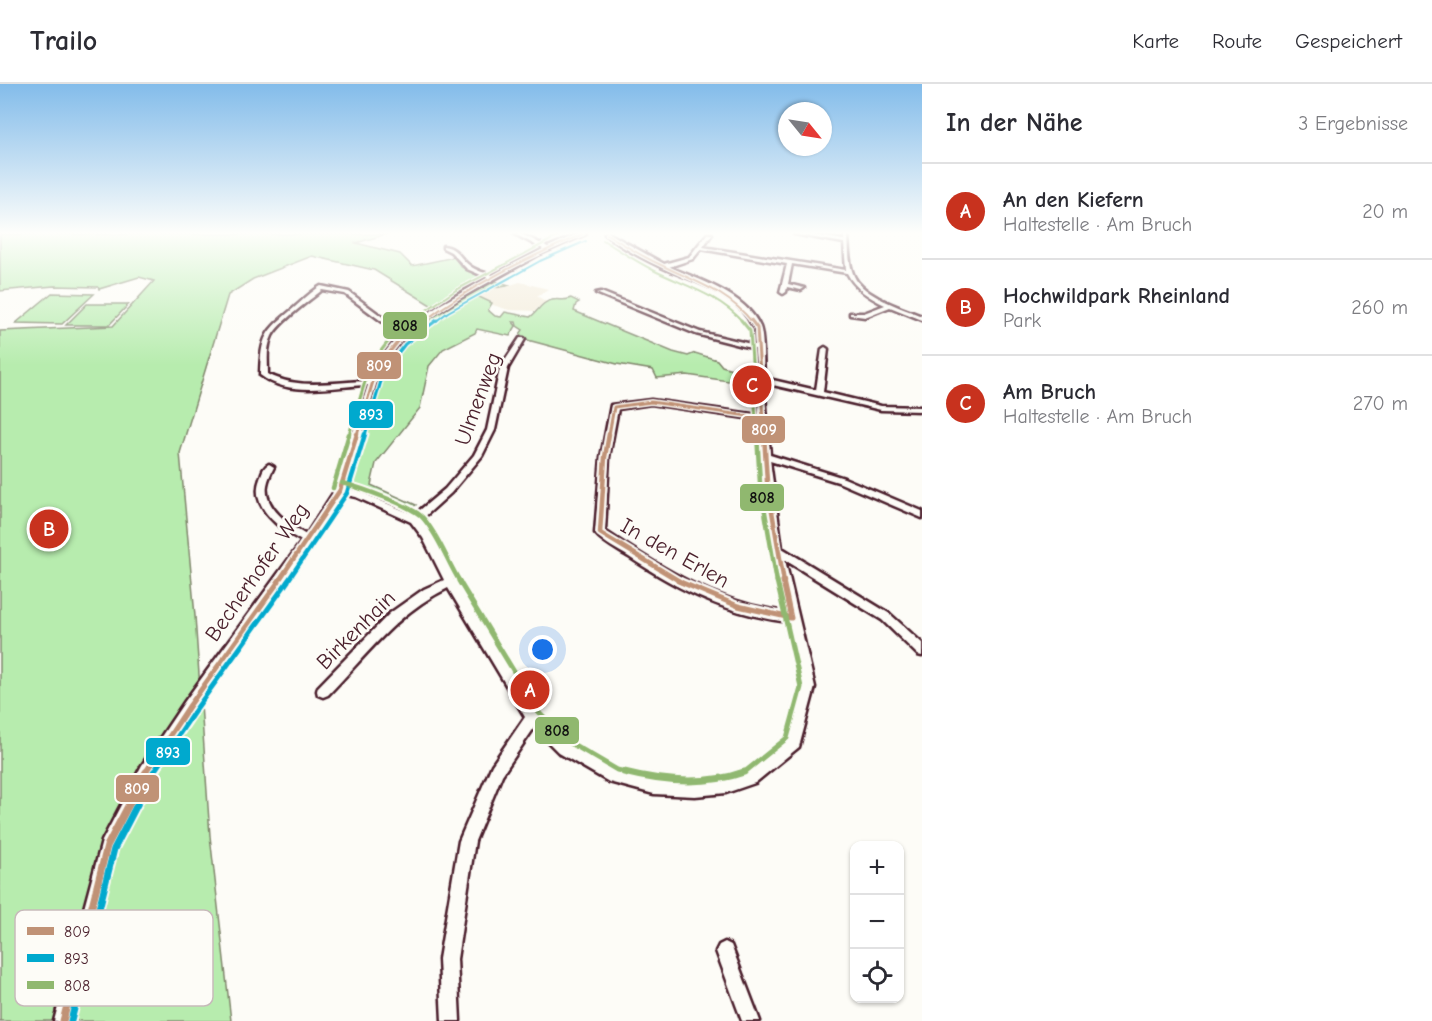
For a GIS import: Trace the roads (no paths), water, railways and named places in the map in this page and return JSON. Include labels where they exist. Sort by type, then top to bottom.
[{"type":"street","name":"Becherhofer Weg","points":[[91,910],[107,846],[147,770],[190,705],[308,540],[340,490],[377,368],[387,352],[408,330],[492,278]]},
{"type":"street","points":[[340,490],[360,495],[415,520],[427,536],[450,582],[533,718],[564,748],[614,777],[654,787],[695,789],[726,786],[750,778],[794,742],[808,687],[777,549],[767,482],[757,328],[746,310],[726,293],[691,278]]},
{"type":"street","points":[[785,278],[783,289],[801,288]]},
{"type":"street","points":[[852,278],[865,290],[890,305],[922,318]]},
{"type":"street","points":[[372,383],[301,386],[280,384],[264,375],[266,343],[278,324],[321,288],[347,293],[386,322],[408,330]]},
{"type":"street","points":[[599,293],[698,333],[758,348]]},
{"type":"street","points":[[852,314],[865,315],[890,305]]},
{"type":"street","name":"Ulmenweg","points":[[415,520],[448,491],[478,456],[491,430],[504,368],[522,339]]},
{"type":"street","points":[[819,393],[825,349]]},
{"type":"street","points":[[761,380],[881,408],[922,409]]},
{"type":"street","name":"In den Erlen","points":[[762,418],[651,402],[614,407],[605,457],[600,533],[712,599],[749,611],[791,618]]},
{"type":"street","points":[[766,457],[841,480],[922,515]]},
{"type":"street","points":[[269,467],[262,490],[272,516],[297,535],[308,540]]},
{"type":"street","points":[[777,549],[886,617],[922,651]]},
{"type":"street","name":"Birkenhain","points":[[323,691],[345,670],[380,627],[426,592],[450,582]]},
{"type":"street","points":[[451,1021],[448,959],[467,841],[497,770],[533,718]]},
{"type":"street","points":[[725,951],[751,1021]]},
{"type":"street","name":"Becherhofer Weg","points":[[63,1021],[67,1006]]},
{"type":"place","name":"Am Bruch","points":[[752,385]]},
{"type":"place","name":"Hochwildpark Rheinland","points":[[49,529]]},
{"type":"place","name":"An den Kiefern","points":[[530,690]]}]
